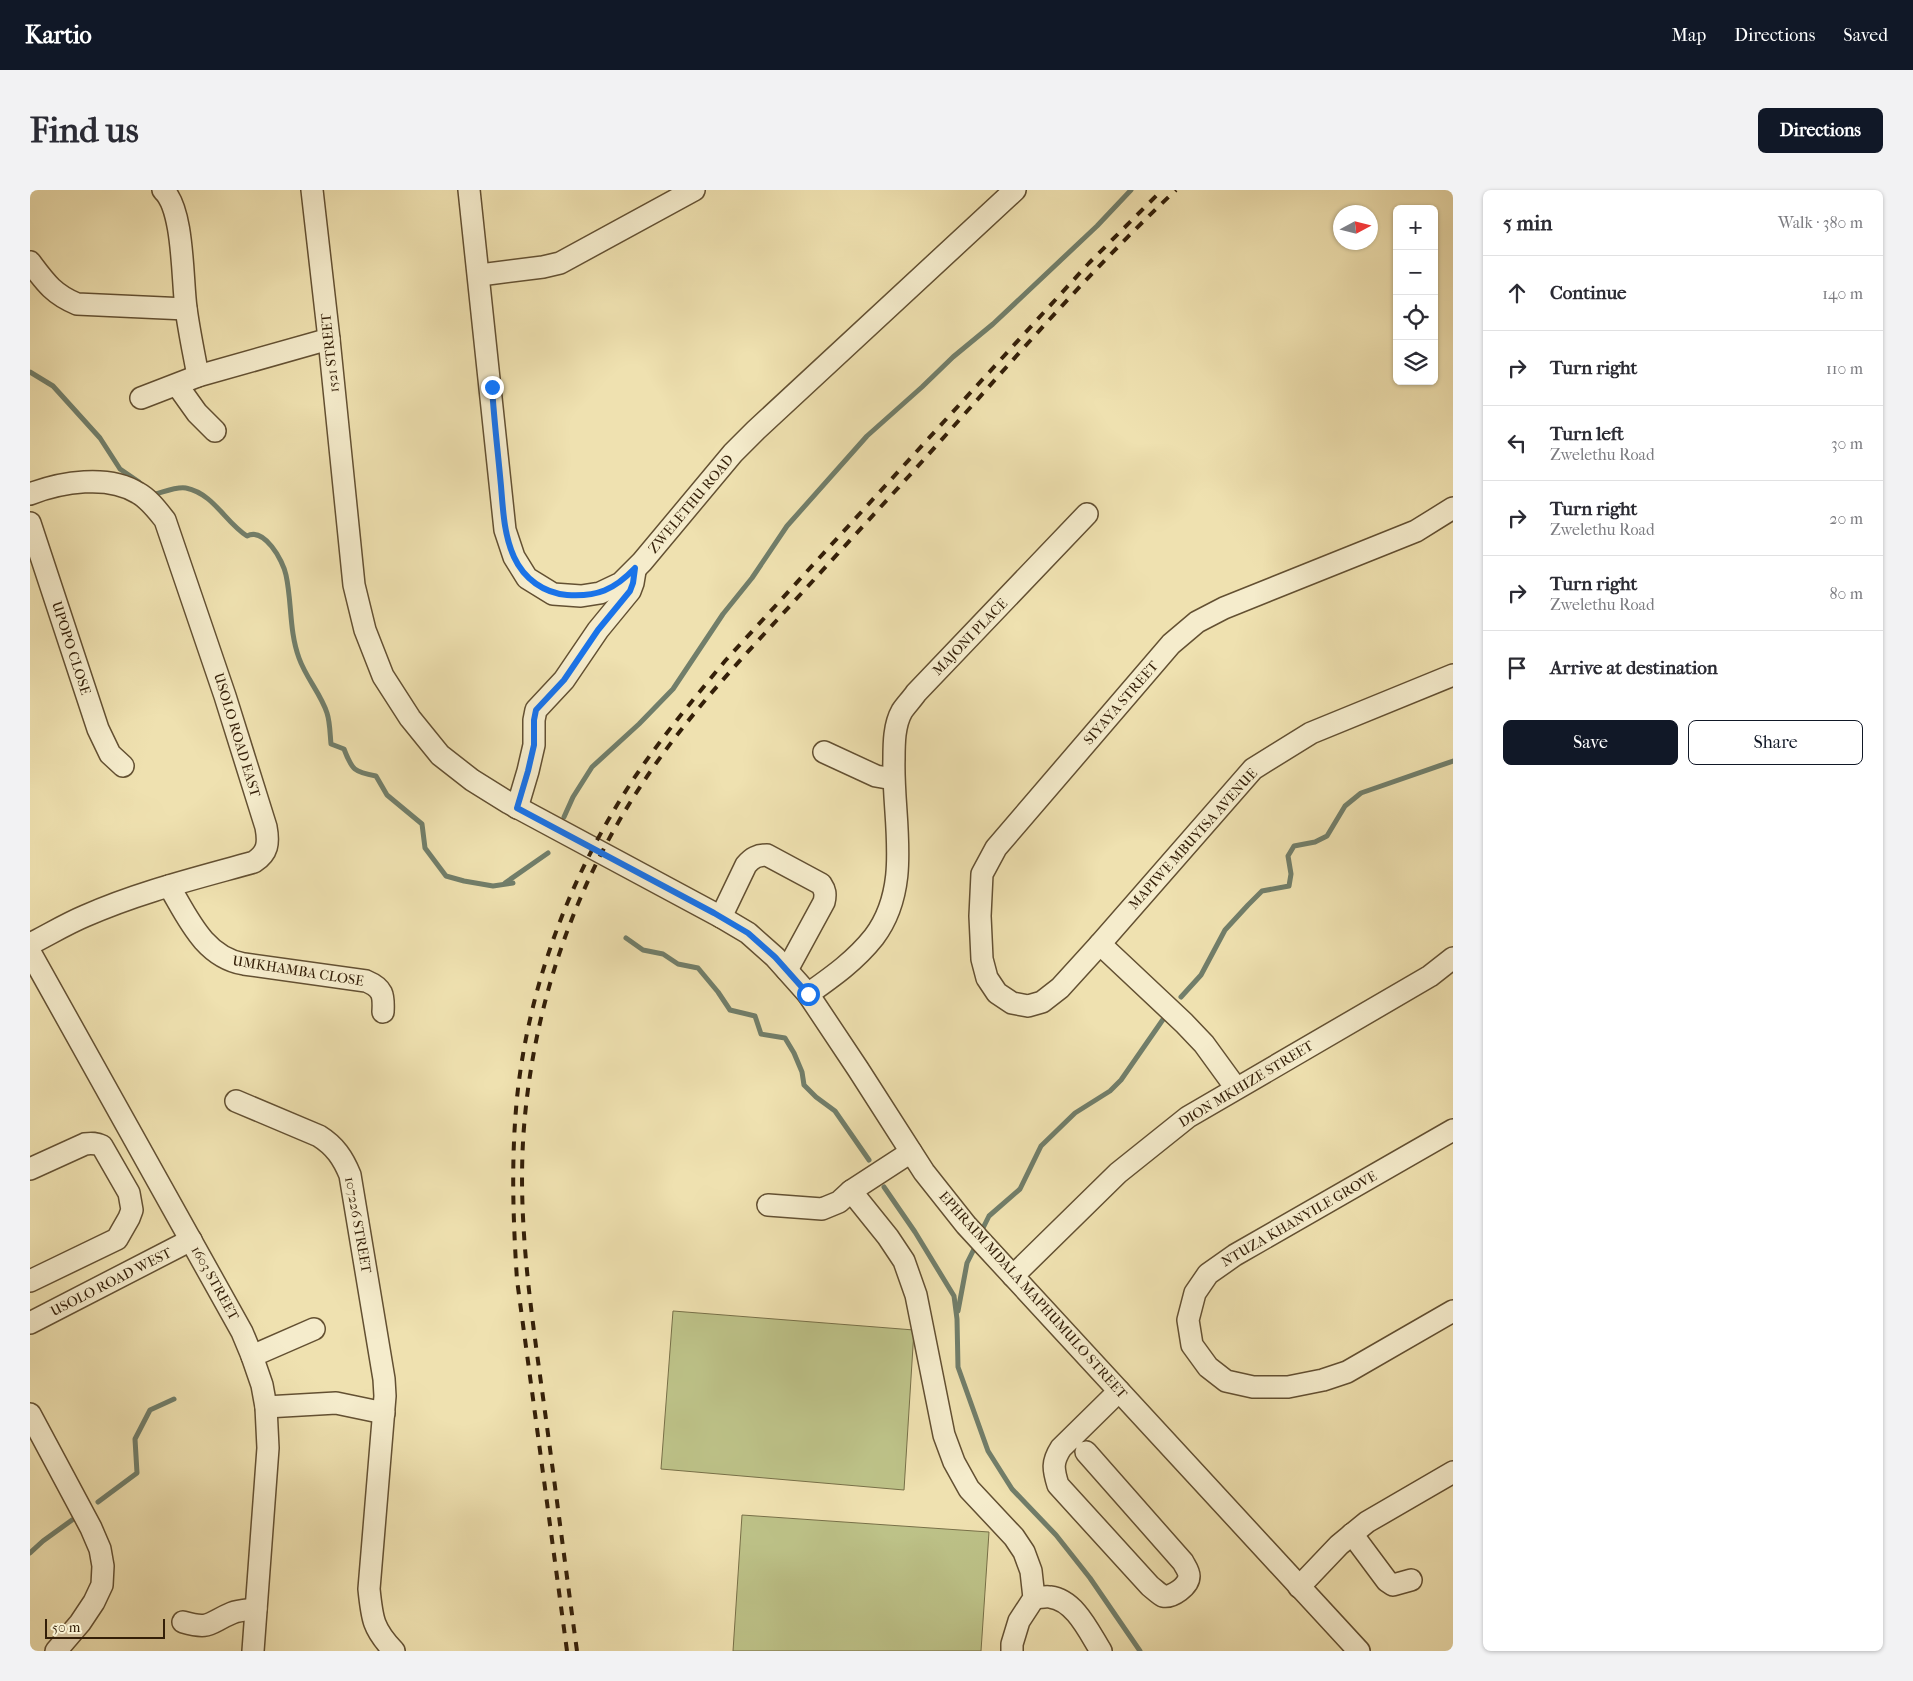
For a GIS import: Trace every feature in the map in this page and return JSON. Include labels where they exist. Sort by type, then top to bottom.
[{"type":"street","name":"1521 STREET","points":[[312,190],[347,516]]},
{"type":"street","name":"ZWELETHU ROAD","points":[[469,190],[480,275],[505,530],[514,557],[527,578],[553,594],[581,596],[600,593],[621,583],[733,453],[756,430],[1015,190]]},
{"type":"street","points":[[480,275],[544,267],[560,263],[694,190]]},
{"type":"street","points":[[166,191],[173,204],[178,223],[186,309],[198,376]]},
{"type":"street","points":[[30,262],[49,287],[64,298],[78,304],[186,309]]},
{"type":"street","points":[[141,398],[198,376],[329,339]]},
{"type":"street","points":[[177,385],[197,413],[215,431]]},
{"type":"street","name":"USOLO ROAD EAST","points":[[30,494],[59,484],[73,482],[117,484],[140,494],[155,507],[165,520],[233,720],[268,839],[268,847],[264,854],[254,862],[169,886],[85,916],[30,944]]},
{"type":"street","name":"SIYAYA STREET","points":[[1042,1002],[1028,1006],[1012,1003],[997,993],[986,978],[982,959],[980,916],[982,874],[996,848],[1171,644],[1197,622],[1224,608],[1416,531],[1453,508]]},
{"type":"street","name":"MAJONI PLACE","points":[[808,994],[852,962],[875,936],[890,906],[898,878],[898,846],[893,779],[895,733],[902,712],[916,693],[1087,514]]},
{"type":"street","name":"EPHRAIM MDALA MAPHUMULO STREET","points":[[347,516],[354,584],[365,630],[383,676],[410,718],[440,755],[472,780],[517,808],[721,916],[748,933],[775,957],[808,994],[924,1172],[966,1225],[1359,1651]]},
{"type":"street","name":"UPOPO CLOSE","points":[[30,523],[98,728],[110,754],[124,766]]},
{"type":"street","points":[[517,808],[534,745],[536,710],[564,680],[598,630],[630,591],[635,568]]},
{"type":"street","name":"MAPIWE MBUYISA AVENUE","points":[[1042,1002],[1060,988],[1253,770],[1311,733],[1453,675]]},
{"type":"street","points":[[824,752],[876,776],[893,779]]},
{"type":"street","points":[[721,916],[746,866],[751,859],[760,855],[767,855],[821,884],[825,889],[824,902],[786,970]]},
{"type":"street","name":"UMKHAMBA CLOSE","points":[[169,886],[197,934],[209,948],[220,956],[232,962],[366,981],[374,985],[384,996],[383,1012]]},
{"type":"street","points":[[1100,944],[1204,1044],[1236,1088]]},
{"type":"street","name":"1603 STREET","points":[[30,952],[242,1332],[262,1385],[266,1407],[268,1448],[253,1651]]},
{"type":"street","name":"DION MKHIZE STREET","points":[[1013,1276],[1118,1173],[1188,1117],[1430,976],[1453,958]]},
{"type":"street","name":"107226 STREET","points":[[236,1101],[319,1136],[331,1143],[345,1163],[350,1175],[384,1379],[384,1414],[369,1589],[372,1616],[376,1629],[394,1651]]},
{"type":"street","name":"NTUZA KHANYILE GROVE","points":[[1453,1130],[1235,1255],[1208,1274],[1195,1293],[1188,1320],[1192,1345],[1208,1367],[1226,1381],[1253,1387],[1288,1387],[1323,1380],[1346,1372],[1453,1311]]},
{"type":"street","points":[[30,1170],[85,1144],[94,1143],[102,1146],[129,1193],[132,1210],[117,1239],[30,1281]]},
{"type":"street","points":[[768,1205],[822,1209],[839,1202],[851,1191],[911,1152]]},
{"type":"street","points":[[851,1191],[888,1237],[904,1261],[916,1295],[944,1435],[954,1462],[969,1489],[1014,1537],[1024,1552],[1031,1571],[1034,1598],[1020,1621],[1012,1644],[1012,1651]]},
{"type":"street","points":[[117,1239],[134,1269]]},
{"type":"street","name":"USOLO ROAD WEST","points":[[30,1323],[191,1240]]},
{"type":"street","points":[[252,1356],[314,1329]]},
{"type":"street","points":[[1086,1452],[1183,1562],[1190,1574],[1189,1581],[1177,1592],[1170,1596],[1162,1596],[1150,1586],[1058,1485],[1054,1470],[1055,1458],[1061,1448],[1120,1391]]},
{"type":"street","points":[[266,1407],[336,1403],[384,1414]]},
{"type":"street","points":[[30,1414],[91,1528],[100,1549],[104,1566],[102,1584],[94,1602],[80,1623],[56,1651]]},
{"type":"street","points":[[1299,1587],[1339,1544],[1367,1522],[1453,1472]]},
{"type":"street","points":[[1352,1534],[1393,1585],[1411,1580]]},
{"type":"street","points":[[1034,1598],[1051,1597],[1066,1603],[1078,1616],[1101,1651]]},
{"type":"street","points":[[183,1622],[196,1626],[206,1626],[234,1612],[256,1609]]},
{"type":"green space","points":[[673,1311],[914,1330],[904,1490],[661,1469]]},
{"type":"green space","points":[[742,1515],[989,1532],[981,1651],[733,1651]]},
{"type":"waterway","points":[[564,817],[573,797],[592,767],[639,724],[673,689],[723,614],[752,578],[787,526],[867,436],[953,357],[993,324],[1097,226],[1131,190]]},
{"type":"waterway","points":[[30,372],[53,386],[100,438],[120,469],[139,482]]},
{"type":"waterway","points":[[152,492],[155,494],[175,488],[186,488],[196,491],[212,502],[247,536],[253,534],[266,540],[277,554],[286,575],[296,648],[305,672],[327,713],[331,744],[344,749],[349,762],[355,769],[376,776],[387,795],[422,824],[425,848],[446,876],[493,886],[513,883]]},
{"type":"waterway","points":[[1181,997],[1201,975],[1225,930],[1248,905],[1262,891],[1289,886],[1291,874],[1288,856],[1294,846],[1315,842],[1327,836],[1345,806],[1361,793],[1453,761]]},
{"type":"waterway","points":[[505,883],[548,853]]},
{"type":"waterway","points":[[626,938],[643,950],[663,954],[678,964],[698,968],[730,1010],[755,1016],[761,1034],[785,1038],[802,1072],[804,1085],[835,1111],[869,1160]]},
{"type":"waterway","points":[[981,1232],[989,1216],[1020,1189],[1041,1146],[1075,1113],[1110,1091],[1121,1080],[1164,1018]]},
{"type":"waterway","points":[[884,1187],[915,1232],[954,1296],[957,1319],[958,1367],[988,1451],[1012,1489],[1056,1535],[1090,1578],[1140,1651]]},
{"type":"waterway","points":[[958,1311],[967,1263],[976,1245]]},
{"type":"waterway","points":[[98,1502],[137,1473],[135,1439],[150,1410],[174,1399]]},
{"type":"waterway","points":[[30,1553],[72,1520]]},
{"type":"railway","points":[[567,1651],[517,1280],[513,1189],[515,1121],[523,1054],[532,1011],[558,925],[575,884],[617,805],[651,754],[703,687],[1089,263],[1162,190]]},
{"type":"railway","points":[[577,1651],[529,1292],[523,1226],[522,1160],[529,1080],[537,1034],[562,944],[579,901],[621,817],[676,736],[709,696],[1073,294],[1176,190]]},
{"type":"route","points":[[492,387],[505,530],[514,557],[527,578],[553,594],[581,596],[600,593],[621,583],[635,568],[630,591],[598,630],[564,680],[536,710],[534,745],[517,808],[748,933],[775,957],[808,994]]}]
